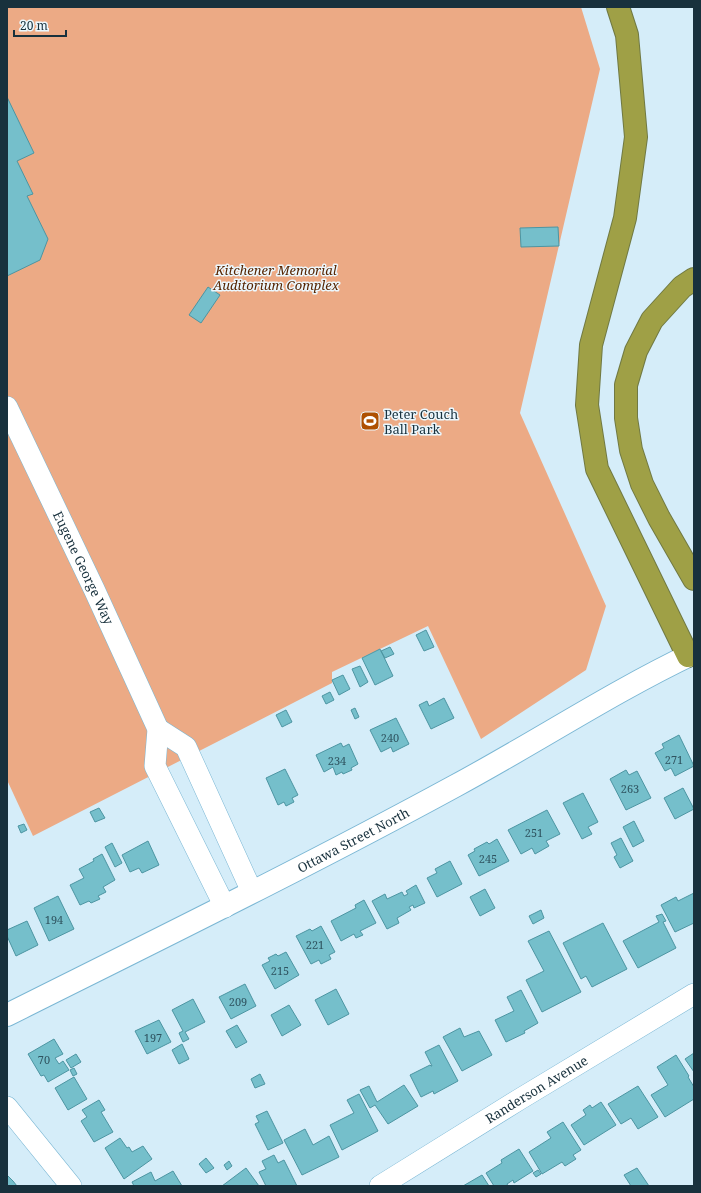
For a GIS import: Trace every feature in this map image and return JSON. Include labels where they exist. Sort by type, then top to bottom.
[{"type":"highway","points":[[618,7],[627,35],[636,137],[625,218],[591,345],[587,405],[597,469],[691,655]]},
{"type":"highway","points":[[694,279],[682,287],[652,320],[636,351],[626,385],[626,418],[631,450],[642,484],[694,579]]},
{"type":"main road","name":"Ottawa Street North","points":[[7,1016],[225,907],[456,786],[654,673],[691,655]]},
{"type":"street","name":"Eugene George Way","points":[[7,407],[94,589],[158,729],[155,766],[225,907]]},
{"type":"street","points":[[158,729],[186,747],[252,892]]},
{"type":"street","name":"Randerson Avenue","points":[[380,1186],[694,994]]},
{"type":"street","points":[[7,1107],[71,1186]]},
{"type":"green space","name":"Kitchener Memorial Auditorium Complex","points":[[7,7],[581,7],[600,69],[520,413],[606,606],[586,670],[481,739],[428,626],[332,672],[332,683],[33,836],[7,780]]},
{"type":"building","points":[[7,97],[34,153],[17,161],[33,194],[27,196],[48,239],[40,260],[7,276]]},
{"type":"building","points":[[558,227],[559,246],[521,247],[520,228]]},
{"type":"building","points":[[208,287],[220,295],[201,323],[189,315]]},
{"type":"building","points":[[426,630],[434,647],[424,651],[416,635]]},
{"type":"building","points":[[390,647],[394,654],[385,658],[381,651]]},
{"type":"building","points":[[380,649],[393,676],[375,685],[362,658]]},
{"type":"building","points":[[360,666],[368,682],[360,687],[352,669]]},
{"type":"building","points":[[343,675],[350,689],[339,695],[332,680]]},
{"type":"building","points":[[330,692],[334,700],[326,704],[322,696]]},
{"type":"building","points":[[444,698],[454,718],[431,729],[419,705],[427,701],[429,706]]},
{"type":"building","points":[[355,708],[359,717],[355,719],[351,710]]},
{"type":"building","points":[[286,710],[292,722],[282,727],[276,715]]},
{"type":"building","points":[[396,718],[409,744],[393,752],[391,747],[381,752],[370,730]]},
{"type":"building","points":[[679,735],[694,766],[675,776],[671,768],[665,771],[655,753],[664,748],[662,744]]},
{"type":"building","points":[[341,743],[343,747],[349,744],[358,764],[351,768],[352,770],[343,774],[342,772],[336,775],[333,767],[324,772],[316,755]]},
{"type":"building","points":[[285,769],[298,795],[292,798],[294,802],[286,806],[284,802],[278,805],[266,778]]},
{"type":"building","points":[[626,770],[629,775],[637,771],[651,798],[626,810],[610,779]]},
{"type":"building","points":[[683,788],[694,809],[675,819],[664,798]]},
{"type":"building","points":[[583,793],[598,822],[588,827],[592,834],[582,839],[563,803]]},
{"type":"building","points":[[99,808],[105,818],[95,822],[90,812]]},
{"type":"building","points":[[547,810],[560,834],[546,841],[549,846],[535,854],[532,848],[521,854],[508,830]]},
{"type":"building","points":[[634,821],[644,841],[633,847],[623,827]]},
{"type":"building","points":[[24,824],[27,830],[21,833],[18,826]]},
{"type":"building","points":[[621,838],[633,861],[620,868],[614,857],[617,855],[611,843]]},
{"type":"building","points":[[497,839],[509,861],[479,876],[468,855],[475,851],[474,849],[487,842],[489,844]]},
{"type":"building","points":[[148,841],[159,865],[142,873],[139,868],[130,872],[122,855]]},
{"type":"building","points":[[112,843],[122,863],[115,867],[105,847]]},
{"type":"building","points":[[102,854],[115,880],[103,887],[106,892],[98,896],[100,899],[91,903],[89,901],[80,905],[70,885],[84,878],[79,869],[94,861],[93,859]]},
{"type":"building","points":[[450,861],[462,884],[437,897],[427,878],[437,873],[435,869]]},
{"type":"building","points":[[416,885],[425,903],[414,908],[413,905],[409,907],[411,910],[397,918],[399,923],[387,929],[372,901],[385,894],[387,899],[402,892],[404,896],[408,894],[406,891]]},
{"type":"building","points":[[485,889],[495,908],[480,916],[470,897]]},
{"type":"building","points":[[694,893],[694,923],[675,932],[661,905],[676,897],[678,901]]},
{"type":"building","points":[[58,896],[74,929],[49,941],[34,908]]},
{"type":"building","points":[[364,900],[376,923],[360,931],[363,935],[356,938],[354,934],[341,941],[331,921],[356,908],[355,905]]},
{"type":"building","points":[[541,910],[544,918],[533,924],[529,916]]},
{"type":"building","points":[[662,914],[666,921],[663,922],[676,948],[638,968],[623,941],[659,922],[656,916]]},
{"type":"building","points":[[27,921],[38,945],[16,956],[7,936],[7,930]]},
{"type":"building","points":[[603,923],[627,969],[592,987],[586,976],[581,979],[563,943]]},
{"type":"building","points":[[321,926],[335,952],[329,955],[331,959],[321,964],[319,960],[311,964],[296,936],[310,929],[312,931]]},
{"type":"building","points":[[549,931],[581,992],[542,1012],[526,980],[544,971],[528,941]]},
{"type":"building","points":[[286,952],[299,975],[275,989],[262,965],[270,961],[268,958],[276,954],[278,956]]},
{"type":"building","points":[[245,984],[256,1006],[231,1019],[219,997]]},
{"type":"building","points":[[336,989],[349,1014],[328,1025],[315,1000]]},
{"type":"building","points":[[521,990],[538,1023],[524,1031],[525,1033],[506,1042],[495,1020],[514,1011],[507,997]]},
{"type":"building","points":[[193,999],[205,1022],[185,1032],[189,1039],[183,1042],[179,1033],[183,1031],[172,1010]]},
{"type":"building","points":[[289,1005],[301,1025],[282,1036],[271,1015]]},
{"type":"building","points":[[159,1020],[171,1042],[147,1054],[135,1031]]},
{"type":"building","points":[[237,1025],[247,1042],[236,1048],[226,1031]]},
{"type":"building","points":[[460,1028],[464,1037],[479,1031],[492,1055],[462,1071],[443,1037]]},
{"type":"building","points":[[54,1039],[63,1054],[55,1058],[59,1064],[63,1061],[69,1070],[48,1082],[44,1075],[41,1076],[28,1054]]},
{"type":"building","points":[[182,1044],[189,1059],[179,1064],[172,1050]]},
{"type":"building","points":[[439,1045],[458,1081],[434,1094],[433,1091],[421,1097],[410,1075],[430,1065],[432,1066],[425,1052]]},
{"type":"building","points":[[694,1053],[694,1072],[685,1059]]},
{"type":"building","points":[[76,1054],[81,1062],[71,1068],[66,1060]]},
{"type":"building","points":[[676,1055],[694,1087],[694,1099],[665,1117],[651,1095],[668,1085],[657,1067]]},
{"type":"building","points":[[74,1068],[77,1074],[73,1076],[70,1070]]},
{"type":"building","points":[[260,1074],[265,1084],[255,1088],[251,1079]]},
{"type":"building","points":[[74,1077],[87,1099],[68,1110],[55,1088]]},
{"type":"building","points":[[404,1085],[418,1106],[388,1124],[375,1105],[370,1108],[360,1090],[369,1086],[377,1102]]},
{"type":"building","points":[[638,1086],[658,1117],[638,1129],[631,1118],[621,1124],[608,1104]]},
{"type":"building","points":[[359,1094],[378,1131],[342,1150],[330,1125],[354,1113],[347,1100]]},
{"type":"building","points":[[99,1100],[105,1110],[101,1112],[113,1132],[94,1142],[81,1121],[87,1117],[82,1110]]},
{"type":"building","points":[[601,1102],[616,1125],[584,1145],[571,1125],[586,1115],[583,1110],[590,1105],[592,1108]]},
{"type":"building","points":[[267,1111],[283,1143],[268,1150],[255,1124],[259,1122],[256,1116]]},
{"type":"building","points":[[563,1122],[581,1150],[573,1155],[576,1159],[565,1166],[562,1162],[542,1174],[529,1152],[551,1138],[547,1132]]},
{"type":"building","points":[[305,1129],[313,1145],[329,1136],[339,1157],[302,1175],[284,1140]]},
{"type":"building","points":[[120,1138],[132,1152],[143,1146],[152,1159],[124,1179],[105,1148]]},
{"type":"building","points":[[519,1149],[533,1171],[514,1183],[513,1180],[507,1184],[508,1186],[494,1186],[486,1173],[502,1163],[501,1160]]},
{"type":"building","points":[[274,1155],[278,1163],[284,1160],[297,1186],[266,1186],[259,1172],[266,1169],[262,1161]]},
{"type":"building","points":[[206,1158],[214,1168],[206,1173],[199,1164]]},
{"type":"building","points":[[229,1161],[232,1166],[227,1170],[224,1165]]},
{"type":"building","points":[[246,1168],[259,1186],[222,1186]]},
{"type":"building","points":[[637,1168],[649,1186],[631,1186],[624,1175]]},
{"type":"building","points":[[538,1170],[541,1174],[536,1177],[533,1173]]},
{"type":"building","points":[[173,1171],[182,1186],[134,1186],[132,1182],[151,1172],[155,1181]]},
{"type":"building","points":[[7,1175],[13,1181],[17,1186],[7,1186]]},
{"type":"building","points":[[482,1175],[489,1186],[463,1186]]},
{"type":"place","name":"Peter Couch Ball Park","points":[[370,421]]}]
